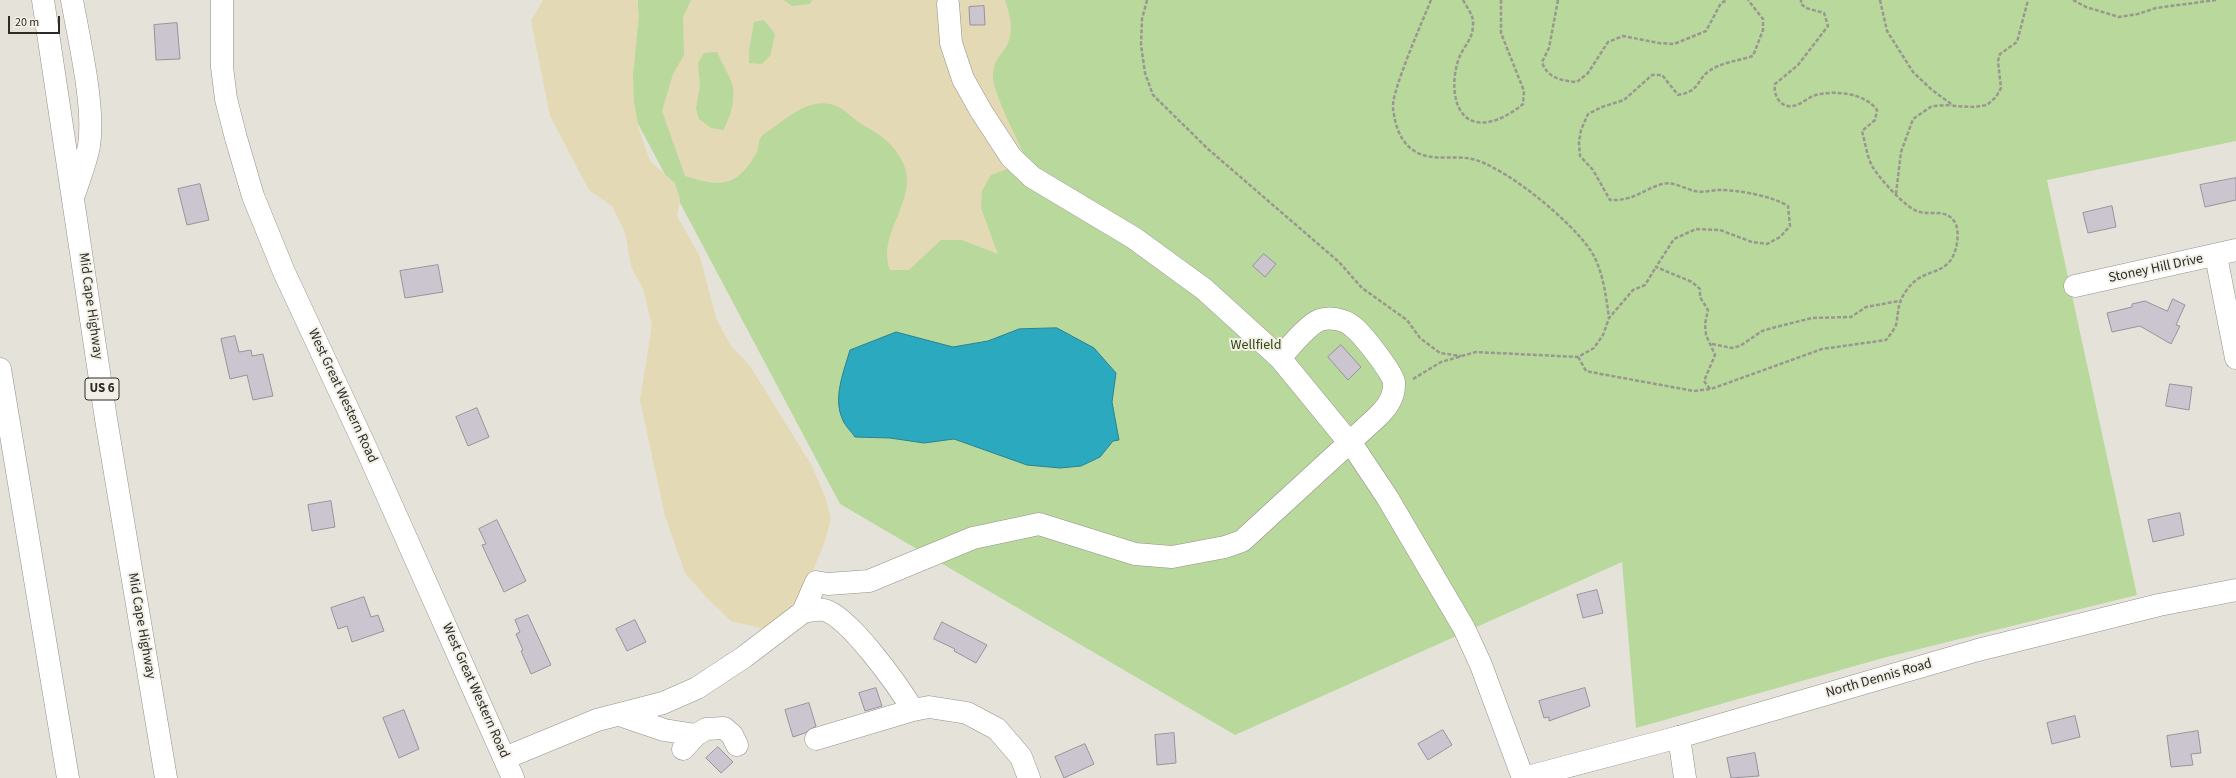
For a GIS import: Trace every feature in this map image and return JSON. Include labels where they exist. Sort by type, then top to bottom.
[{"type":"main road","name":"Mid Cape Highway","points":[[43,0],[74,195],[106,419],[166,778]]},
{"type":"main road","points":[[72,0],[86,86],[89,124],[89,145],[74,195]]},
{"type":"main road","name":"West Great Western Road","points":[[222,0],[222,67],[226,99],[253,196],[284,272],[366,448],[513,778]]},
{"type":"main road","points":[[948,4],[951,43],[963,78],[981,111],[1011,157],[1032,177],[1134,238],[1204,289],[1280,358],[1349,444],[1387,497],[1464,628],[1481,665],[1524,778]]},
{"type":"main road","points":[[2226,253],[2236,358]]},
{"type":"main road","name":"Stoney Hill Drive","points":[[2075,286],[2226,253]]},
{"type":"main road","points":[[505,758],[597,720],[663,703],[697,688],[744,657],[803,612],[816,582],[828,584],[869,581],[973,538],[1039,524],[1135,554],[1172,558],[1225,547],[1242,541],[1349,444],[1388,406],[1393,393],[1394,382],[1391,372],[1352,325],[1335,318],[1321,320],[1313,324],[1280,358]]},
{"type":"main road","points":[[0,369],[68,778]]},
{"type":"main road","name":"North Dennis Road","points":[[1524,778],[1679,737],[1985,648],[2159,605],[2236,590]]},
{"type":"main road","points":[[803,612],[824,610],[837,617],[883,666],[913,710]]},
{"type":"main road","points":[[816,739],[913,710],[929,707],[967,713],[998,729],[1021,757],[1029,778]]},
{"type":"main road","points":[[620,715],[664,730],[689,742],[706,729],[724,728],[732,735],[737,745]]},
{"type":"main road","points":[[1679,737],[1685,778]]},
{"type":"path","points":[[1147,0],[1142,19],[1141,45],[1144,73],[1153,95],[1208,149],[1339,262],[1362,288],[1407,320],[1424,342],[1440,353],[1460,356]]},
{"type":"path","points":[[1431,0],[1396,90],[1393,107],[1398,129],[1404,143],[1416,152],[1428,156],[1476,160],[1518,183],[1557,213],[1591,251],[1604,283],[1609,318]]},
{"type":"path","points":[[1463,0],[1472,16],[1474,25],[1470,39],[1462,51],[1453,85],[1460,111],[1470,120],[1481,123],[1500,119],[1523,104],[1524,91],[1501,33],[1501,0]]},
{"type":"path","points":[[1558,0],[1549,48],[1542,62],[1545,71],[1554,77],[1565,82],[1577,82],[1588,73],[1608,42],[1623,36],[1659,43],[1674,44],[1706,31],[1721,3],[1727,0]]},
{"type":"path","points":[[1393,393],[1441,362],[1460,356],[1492,351],[1578,357],[1594,348],[1603,335],[1609,318],[1633,290],[1645,285],[1674,238],[1696,229],[1720,230],[1752,242],[1767,244],[1780,237],[1790,226],[1788,206],[1780,201],[1755,195],[1721,190],[1696,191],[1678,185],[1664,183],[1624,201],[1610,200],[1593,170],[1580,156],[1579,142],[1581,130],[1588,114],[1602,107],[1624,100],[1652,75],[1662,75],[1678,95],[1688,93],[1699,84],[1707,72],[1725,63],[1753,56],[1763,30],[1763,19],[1748,0]]},
{"type":"path","points":[[1578,357],[1586,371],[1694,391],[1711,389],[1822,349],[1886,340],[1896,326],[1899,300],[1913,279],[1942,268],[1951,261],[1956,249],[1958,229],[1954,220],[1947,215],[1936,212],[1916,211],[1896,195],[1873,166],[1862,131],[1875,120],[1877,110],[1872,103],[1852,95],[1833,93],[1815,95],[1794,106],[1786,106],[1778,101],[1774,92],[1775,84],[1798,65],[1828,26],[1824,13],[1806,8],[1801,4],[1801,0]]},
{"type":"path","points":[[1880,0],[1887,31],[1913,72],[1932,90],[1954,106]]},
{"type":"path","points":[[1896,195],[1900,152],[1913,119],[1932,106],[1945,104],[1974,107],[1987,105],[1996,97],[2001,88],[1998,61],[2000,54],[2017,42],[2028,0]]},
{"type":"path","points":[[2073,0],[2086,7],[2119,17],[2138,14],[2156,8],[2216,0]]},
{"type":"path","points":[[1656,267],[1692,282],[1700,289],[1700,297],[1708,310],[1705,324],[1706,335],[1715,354],[1704,381],[1711,389]]},
{"type":"path","points":[[1711,344],[1732,348],[1740,346],[1762,331],[1772,328],[1812,318],[1851,317],[1866,307],[1899,300]]},
{"type":"green space","name":"Wellfield","points":[[638,0],[2236,0],[2236,141],[2047,180],[2137,595],[1883,658],[1636,728],[1622,562],[1235,735],[840,504],[627,103]]},
{"type":"sand","points":[[543,0],[637,0],[639,16],[633,76],[634,102],[639,129],[650,161],[675,183],[680,199],[677,216],[700,257],[716,318],[731,346],[750,366],[812,466],[826,499],[831,519],[824,544],[808,582],[794,603],[779,619],[765,629],[731,621],[707,598],[685,573],[665,516],[640,400],[652,325],[643,289],[631,266],[625,232],[612,206],[589,190],[550,116],[531,21]]},
{"type":"sand","points":[[691,0],[784,0],[792,6],[810,4],[812,0],[1005,0],[1010,18],[1011,29],[1009,41],[995,64],[993,72],[994,85],[1002,107],[1027,162],[991,175],[982,191],[981,208],[998,254],[962,240],[941,240],[909,270],[890,270],[887,256],[889,242],[906,190],[907,177],[903,163],[896,151],[881,136],[836,106],[819,103],[802,108],[764,134],[760,139],[758,150],[749,165],[734,179],[718,183],[697,180],[685,176],[662,111],[673,74],[684,55],[683,17]],"holes":[[[764,20],[775,34],[770,56],[762,64],[749,63],[749,51],[754,22]],[[717,52],[733,87],[731,112],[723,130],[711,128],[699,119],[696,108],[700,86],[698,63],[704,53]]]},
{"type":"water","points":[[1057,328],[1094,348],[1116,373],[1112,402],[1119,440],[1113,441],[1100,457],[1081,466],[1060,468],[1027,465],[954,439],[924,443],[890,438],[855,437],[843,421],[840,410],[839,393],[842,375],[850,350],[896,332],[953,347],[988,341],[1019,329]]},
{"type":"building","points":[[984,6],[985,25],[970,25],[969,7]]},
{"type":"building","points":[[177,23],[180,59],[156,60],[154,25]]},
{"type":"building","points":[[2236,178],[2236,200],[2205,207],[2200,185]]},
{"type":"building","points":[[200,184],[209,220],[187,225],[178,189]]},
{"type":"building","points":[[2112,206],[2116,227],[2088,233],[2083,213]]},
{"type":"building","points":[[1264,254],[1276,264],[1265,277],[1253,266]]},
{"type":"building","points":[[438,265],[443,292],[405,298],[400,271]]},
{"type":"building","points":[[2173,299],[2185,305],[2176,325],[2180,326],[2171,344],[2140,326],[2112,332],[2107,313],[2132,307],[2132,304],[2145,301],[2167,311]]},
{"type":"building","points":[[235,336],[239,352],[251,350],[252,356],[263,354],[273,396],[253,400],[247,375],[230,379],[221,339]]},
{"type":"building","points":[[1341,345],[1361,367],[1348,380],[1328,357]]},
{"type":"building","points":[[2170,384],[2192,387],[2189,410],[2166,406]]},
{"type":"building","points":[[477,408],[489,437],[468,446],[456,417]]},
{"type":"building","points":[[331,501],[335,527],[312,531],[308,505]]},
{"type":"building","points":[[2180,513],[2184,535],[2153,542],[2148,520]]},
{"type":"building","points":[[497,520],[526,581],[504,592],[482,545],[486,544],[479,529]]},
{"type":"building","points":[[1597,590],[1603,613],[1583,618],[1577,595]]},
{"type":"building","points":[[364,597],[371,617],[378,615],[384,631],[352,642],[347,626],[338,629],[331,608]]},
{"type":"building","points":[[528,615],[551,665],[531,674],[521,651],[523,650],[516,634],[520,632],[515,620]]},
{"type":"building","points":[[635,620],[646,642],[627,651],[616,629]]},
{"type":"building","points":[[942,622],[987,645],[976,663],[954,651],[955,649],[934,639]]},
{"type":"building","points":[[876,688],[882,706],[865,711],[859,693]]},
{"type":"building","points":[[1585,688],[1590,706],[1549,721],[1549,717],[1544,718],[1539,701]]},
{"type":"building","points":[[809,703],[816,726],[805,733],[793,737],[785,710]]},
{"type":"building","points":[[404,710],[419,749],[399,758],[383,718]]},
{"type":"building","points":[[2075,716],[2080,737],[2052,744],[2047,723]]},
{"type":"building","points":[[1443,730],[1452,745],[1428,760],[1418,744]]},
{"type":"building","points":[[2198,731],[2201,753],[2191,754],[2193,765],[2171,767],[2167,736]]},
{"type":"building","points":[[1174,733],[1176,763],[1157,765],[1155,735]]},
{"type":"building","points":[[1085,744],[1094,764],[1064,778],[1055,757]]},
{"type":"building","points":[[718,747],[733,762],[721,773],[706,758]]},
{"type":"building","points":[[1755,753],[1759,776],[1731,778],[1727,758]]}]
